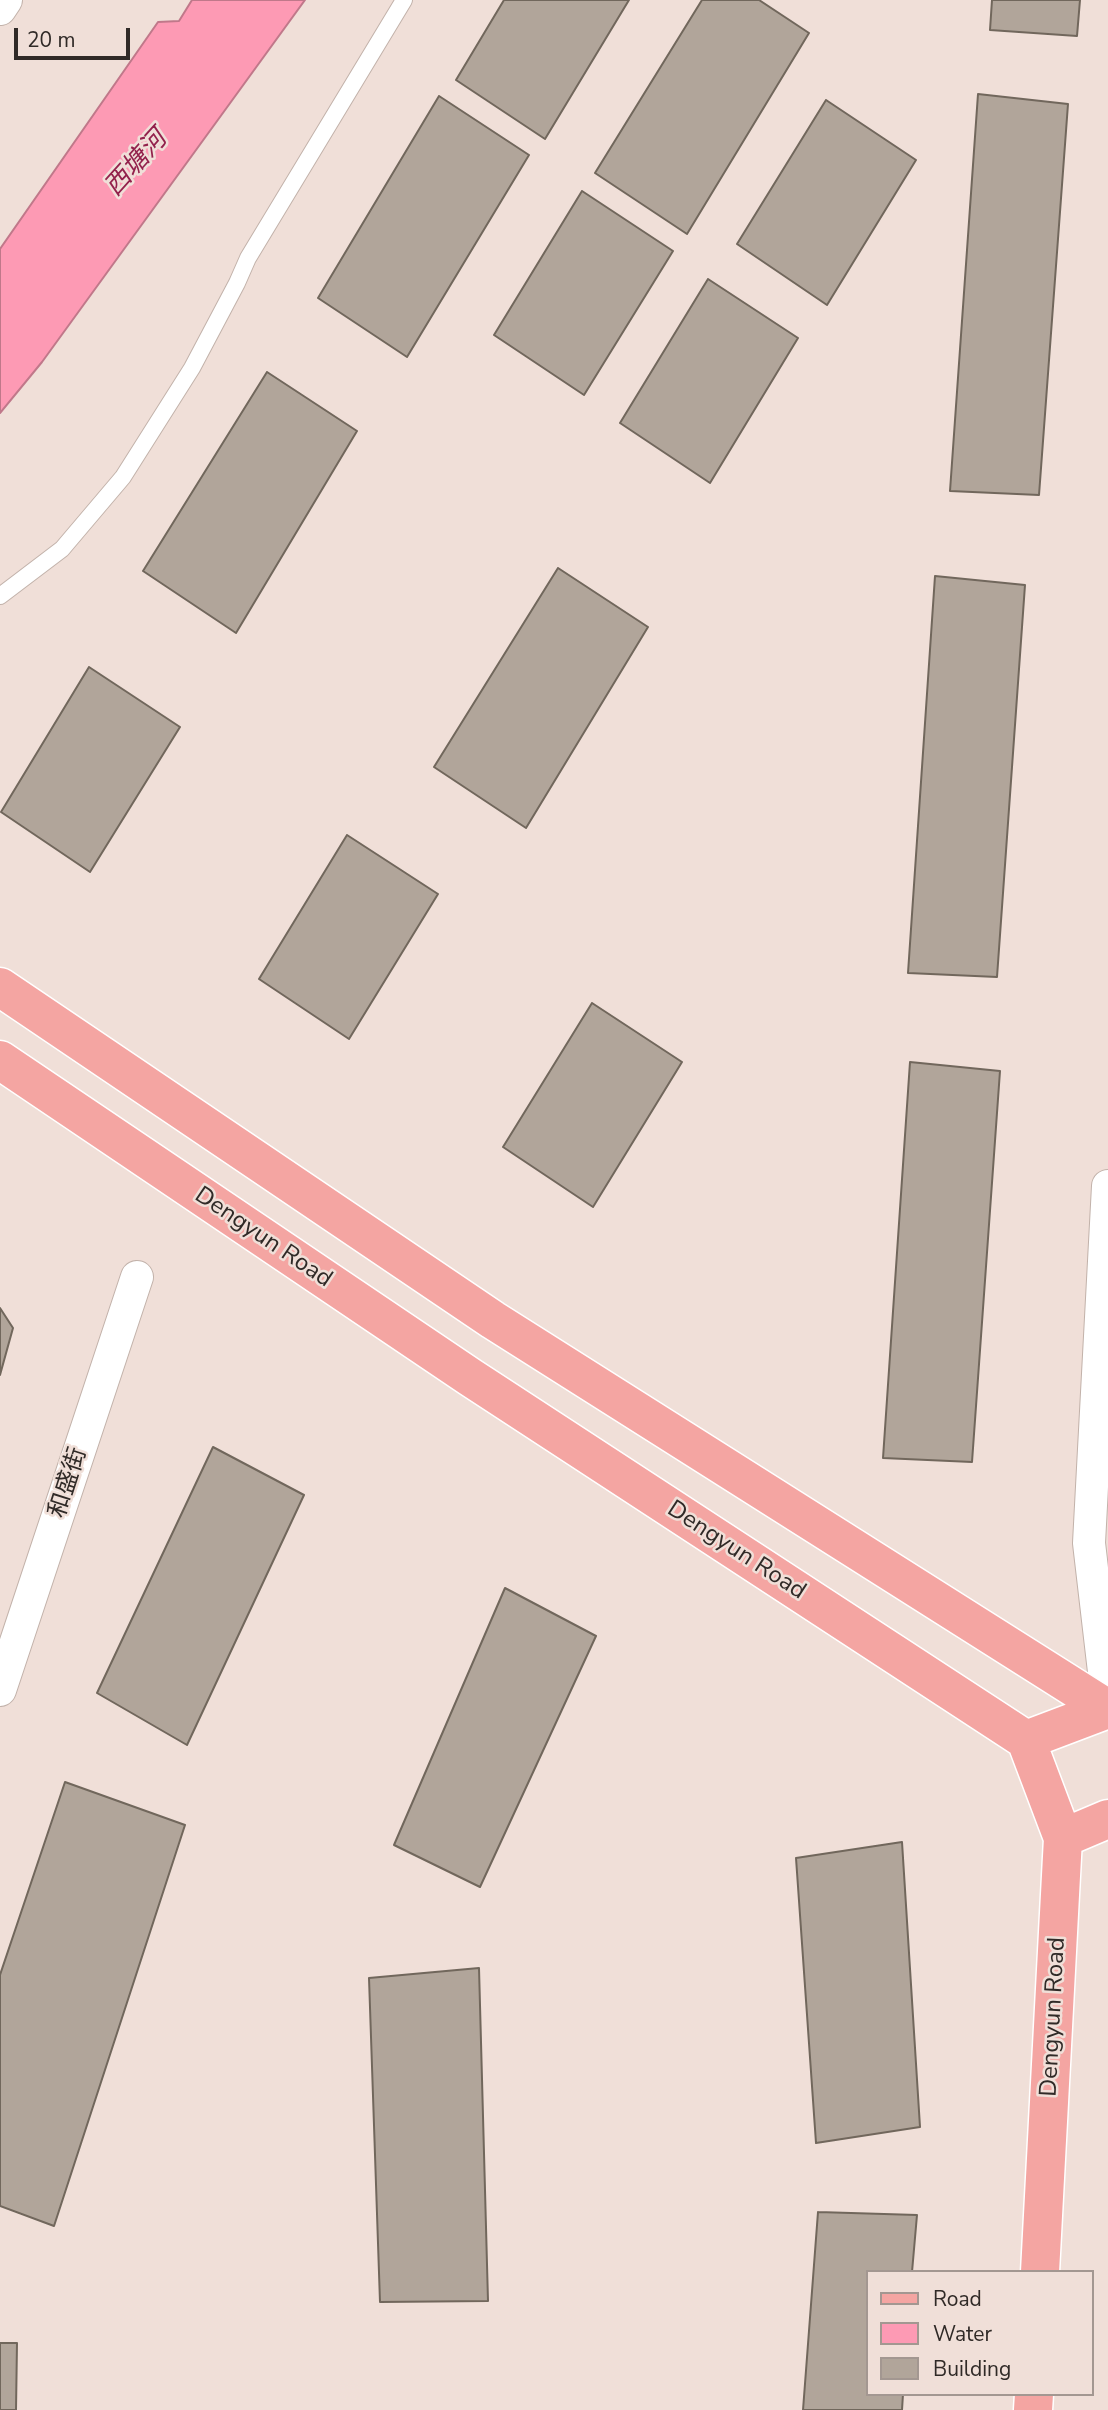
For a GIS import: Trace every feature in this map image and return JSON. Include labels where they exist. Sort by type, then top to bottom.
[{"type":"main road","points":[[0,987],[493,1320],[1108,1708]]},
{"type":"main road","name":"Dengyun Road","points":[[0,1060],[470,1377],[1026,1740],[1063,1838],[1040,2270]]},
{"type":"main road","points":[[1026,1740],[1108,1708]]},
{"type":"main road","points":[[1063,1838],[1108,1819]]},
{"type":"street","points":[[0,9],[6,0]]},
{"type":"street","points":[[1108,1186],[1089,1543],[1108,1708]]},
{"type":"street","name":"和盛街","points":[[0,1690],[138,1277]]},
{"type":"lane","points":[[0,596],[62,549],[123,477],[192,368],[248,258],[404,0]]},
{"type":"water","name":"西塘河","points":[[192,0],[305,0],[42,362],[0,413],[0,249],[158,22],[179,21]]},
{"type":"building","points":[[504,0],[629,0],[545,139],[456,80]]},
{"type":"building","points":[[702,0],[759,0],[809,33],[687,234],[595,173]]},
{"type":"building","points":[[992,0],[1080,0],[1077,36],[990,30]]},
{"type":"building","points":[[978,94],[1068,104],[1039,495],[950,491]]},
{"type":"building","points":[[439,96],[529,155],[407,357],[318,298]]},
{"type":"building","points":[[826,100],[916,160],[827,305],[737,244]]},
{"type":"building","points":[[582,191],[673,251],[584,395],[494,335]]},
{"type":"building","points":[[708,279],[798,338],[710,483],[620,423]]},
{"type":"building","points":[[267,372],[357,431],[236,633],[143,571]]},
{"type":"building","points":[[558,568],[648,627],[526,828],[434,767]]},
{"type":"building","points":[[935,576],[1025,585],[997,977],[908,973]]},
{"type":"building","points":[[89,667],[180,727],[90,872],[1,812]]},
{"type":"building","points":[[347,835],[438,894],[349,1039],[259,979]]},
{"type":"building","points":[[592,1003],[682,1062],[593,1207],[503,1147]]},
{"type":"building","points":[[910,1062],[1000,1071],[972,1462],[883,1458]]},
{"type":"building","points":[[0,1308],[13,1328],[0,1375]]},
{"type":"building","points":[[213,1447],[304,1495],[187,1745],[97,1693]]},
{"type":"building","points":[[505,1588],[596,1636],[480,1887],[394,1845]]},
{"type":"building","points":[[65,1782],[185,1825],[54,2226],[0,2206],[0,1975]]},
{"type":"building","points":[[902,1842],[920,2127],[816,2143],[796,1858]]},
{"type":"building","points":[[479,1968],[488,2301],[380,2302],[369,1978]]},
{"type":"building","points":[[818,2212],[917,2215],[912,2270],[866,2270],[866,2396],[903,2396],[902,2410],[803,2410]]},
{"type":"building","points":[[0,2343],[17,2343],[16,2410],[0,2410]]}]
